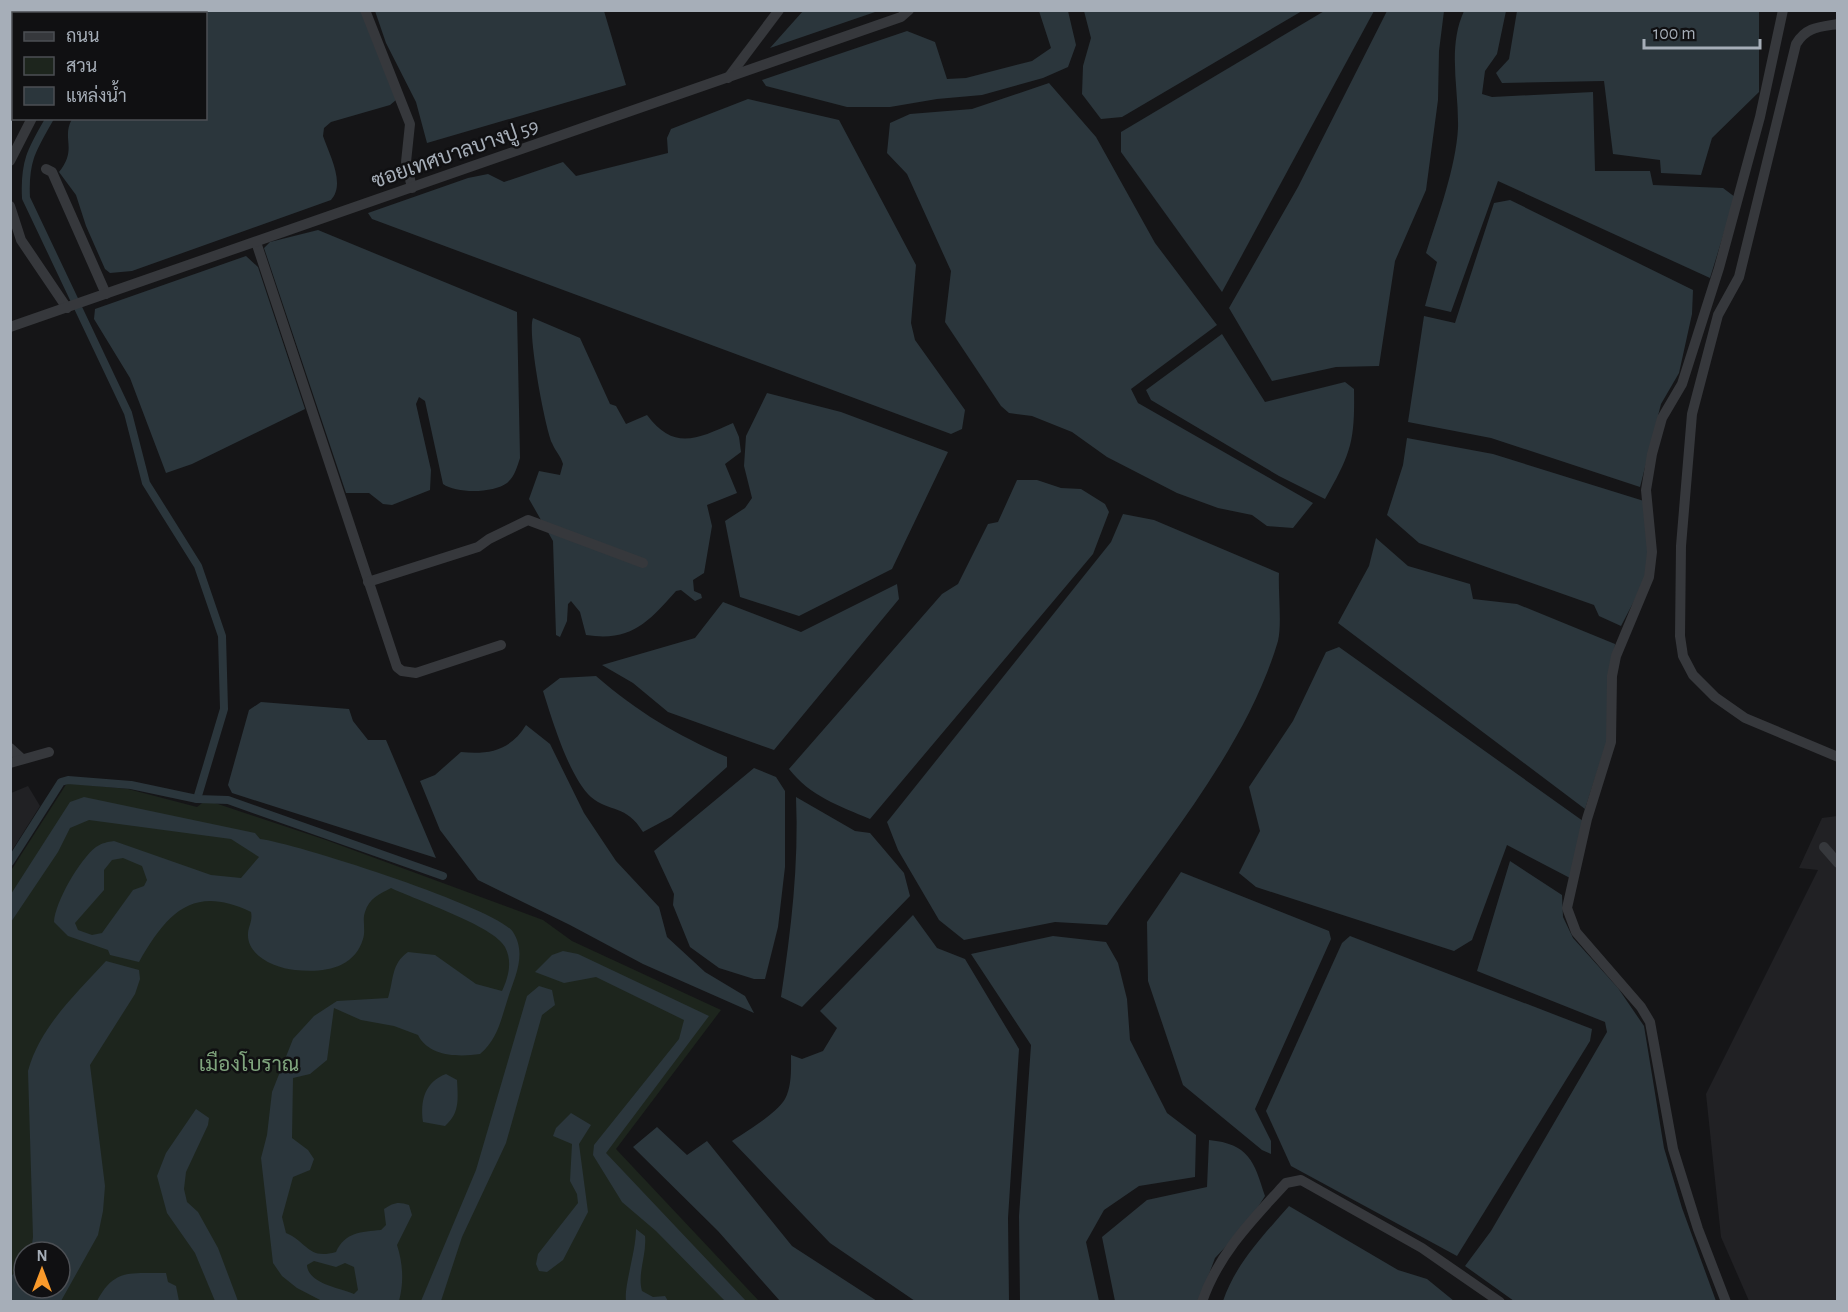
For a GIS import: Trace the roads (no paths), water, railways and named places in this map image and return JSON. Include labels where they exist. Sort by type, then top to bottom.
[{"type":"street","points":[[366,10],[410,124],[406,162],[412,188]]},
{"type":"street","points":[[728,78],[779,10]]},
{"type":"street","name":"ซอยเทศบาลบางปู 59","points":[[10,327],[901,17],[909,10]]},
{"type":"street","points":[[1726,1302],[1698,1229],[1676,1157],[1650,1022],[1641,1007],[1576,932],[1567,908],[1587,819],[1611,742],[1612,676],[1616,656],[1649,576],[1652,552],[1646,490],[1652,454],[1662,418],[1682,384],[1719,268],[1760,117],[1783,10]]},
{"type":"street","points":[[1838,24],[1814,27],[1802,34],[1796,44],[1740,277],[1718,315],[1699,381],[1692,414],[1682,536],[1680,624],[1683,656],[1693,675],[1715,697],[1746,718],[1838,757]]},
{"type":"street","points":[[10,161],[31,120]]},
{"type":"street","points":[[46,169],[52,172],[106,294]]},
{"type":"street","points":[[10,206],[21,240],[70,307]]},
{"type":"street","points":[[256,242],[394,662],[402,671],[416,673],[501,645]]},
{"type":"street","points":[[368,582],[478,548],[489,538],[528,520],[643,563]]},
{"type":"street","points":[[10,748],[22,759]]},
{"type":"street","points":[[10,763],[49,752]]},
{"type":"street","points":[[1824,847],[1838,862]]},
{"type":"street","points":[[1202,1302],[1209,1281],[1231,1247],[1286,1183],[1295,1179],[1422,1248],[1500,1302]]},
{"type":"water","points":[[803,10],[878,11],[770,48]]},
{"type":"water","points":[[1084,10],[1302,11],[1122,117],[1101,119],[1082,94],[1083,66],[1091,38]]},
{"type":"water","points":[[1326,10],[1374,11],[1222,292],[1121,152],[1121,132]]},
{"type":"water","points":[[364,11],[396,100],[390,105],[331,122],[324,128],[323,136],[337,177],[337,186],[331,200],[132,271],[110,273],[105,269],[86,226],[76,195],[59,172],[68,156],[68,132],[72,120],[207,120],[207,12],[135,12]]},
{"type":"water","points":[[375,11],[604,11],[626,85],[427,143],[416,102],[386,43]]},
{"type":"water","points":[[1039,11],[1068,11],[1076,45],[1068,67],[1043,78],[982,95],[937,99],[890,107],[847,107],[766,86],[762,80],[907,31],[935,42],[947,79],[966,78],[1032,61],[1051,48]]},
{"type":"water","points":[[1387,11],[1444,11],[1439,51],[1438,100],[1426,190],[1395,261],[1379,366],[1336,367],[1272,381],[1229,308],[1298,187]]},
{"type":"water","points":[[1464,11],[1506,11],[1497,54],[1485,71],[1482,94],[1492,97],[1593,92],[1595,171],[1650,171],[1653,185],[1723,188],[1735,197],[1710,278],[1498,181],[1451,312],[1425,306],[1437,262],[1426,253],[1446,191],[1457,143],[1455,54],[1456,39]]},
{"type":"water","points":[[1517,11],[1759,11],[1759,92],[1712,138],[1701,175],[1661,173],[1660,160],[1613,154],[1604,81],[1502,83],[1496,73],[1509,59]]},
{"type":"water","points":[[1049,83],[1096,137],[1155,243],[1217,325],[1131,389],[1138,403],[1313,503],[1293,528],[1267,526],[1252,515],[1218,508],[1177,493],[1107,457],[1072,432],[1032,416],[1009,413],[1001,406],[945,322],[951,271],[907,174],[887,153],[890,123],[910,114],[972,109]]},
{"type":"water","points":[[748,99],[839,120],[916,265],[911,323],[915,340],[965,410],[962,429],[951,434],[372,219],[368,213],[468,178],[488,174],[504,182],[563,162],[576,176],[668,153],[667,138],[671,129]]},
{"type":"water","points":[[1510,200],[1693,290],[1692,314],[1679,373],[1661,404],[1640,487],[1491,438],[1408,422],[1424,316],[1455,323],[1494,203]]},
{"type":"water","points":[[318,230],[517,312],[520,458],[514,474],[507,483],[493,489],[475,491],[466,491],[443,484],[425,401],[419,397],[416,404],[431,470],[430,490],[392,505],[383,504],[369,493],[346,493],[264,248],[270,242]]},
{"type":"water","points":[[246,256],[258,267],[305,409],[192,464],[166,473],[130,378],[94,319],[95,309]]},
{"type":"water","points":[[533,318],[580,338],[610,404],[616,406],[626,424],[647,415],[667,434],[687,439],[708,434],[733,423],[739,437],[741,452],[725,464],[737,493],[707,505],[712,526],[704,573],[693,580],[694,591],[701,594],[702,598],[695,601],[681,590],[676,591],[657,612],[638,627],[627,632],[616,635],[586,635],[580,612],[571,601],[568,604],[567,621],[560,637],[556,635],[553,541],[529,499],[539,471],[560,475],[563,464],[552,443],[541,400],[532,341]]},
{"type":"water","points":[[1222,334],[1265,402],[1345,382],[1354,389],[1354,422],[1350,447],[1341,470],[1325,499],[1279,476],[1151,400],[1146,390]]},
{"type":"water","points":[[767,393],[841,412],[948,452],[892,569],[799,616],[740,597],[725,521],[745,508],[752,498],[744,466],[746,436]]},
{"type":"water","points":[[1407,438],[1493,454],[1644,501],[1650,552],[1644,582],[1621,626],[1599,616],[1594,605],[1419,543],[1387,515],[1403,465]]},
{"type":"water","points":[[1017,480],[1037,480],[1061,488],[1081,489],[1105,504],[1109,512],[1093,554],[870,819],[836,805],[806,786],[789,769],[942,594],[958,584],[988,524],[998,522]]},
{"type":"water","points":[[1123,514],[1154,520],[1279,573],[1279,634],[1265,679],[1227,753],[1204,789],[1107,925],[1055,922],[964,940],[939,920],[898,850],[887,822],[1111,542]]},
{"type":"water","points":[[1376,538],[1408,566],[1470,584],[1473,599],[1517,604],[1615,644],[1609,735],[1585,809],[1338,623],[1369,566]]},
{"type":"water","points":[[897,584],[899,599],[774,750],[668,712],[633,683],[602,665],[695,638],[723,602],[801,632]]},
{"type":"water","points":[[1339,647],[1583,821],[1570,878],[1507,845],[1472,940],[1454,951],[1256,887],[1239,873],[1260,831],[1249,787],[1293,721],[1326,652]]},
{"type":"water","points":[[596,676],[658,722],[727,757],[727,767],[671,817],[643,832],[630,817],[598,802],[583,788],[562,747],[543,691],[560,678]]},
{"type":"water","points":[[261,702],[349,709],[353,721],[368,740],[386,740],[436,858],[232,793],[228,785],[249,710]]},
{"type":"water","points":[[526,725],[550,744],[584,813],[616,861],[659,907],[667,937],[705,972],[745,996],[754,1013],[643,964],[478,880],[440,830],[420,781],[435,775],[461,752],[481,753],[506,745]]},
{"type":"water","points":[[754,768],[776,777],[785,791],[785,867],[778,927],[765,979],[754,979],[719,968],[690,947],[673,905],[674,894],[654,851]]},
{"type":"water","points":[[84,797],[255,833],[260,839],[351,864],[435,893],[499,921],[513,932],[519,948],[516,973],[498,1028],[491,1042],[480,1054],[445,1054],[429,1048],[418,1035],[394,1026],[361,1020],[334,1008],[327,1060],[310,1074],[293,1078],[292,1138],[308,1150],[314,1159],[310,1170],[293,1177],[282,1217],[286,1233],[313,1252],[326,1254],[336,1252],[344,1240],[354,1234],[381,1230],[386,1225],[384,1209],[390,1205],[402,1203],[409,1205],[412,1215],[397,1245],[402,1273],[399,1301],[322,1301],[297,1288],[282,1276],[273,1263],[261,1158],[267,1135],[272,1092],[293,1039],[314,1016],[337,1001],[388,998],[396,967],[408,952],[435,955],[476,984],[502,991],[509,964],[505,947],[498,939],[471,922],[391,888],[369,903],[364,915],[363,939],[359,949],[353,957],[336,967],[316,971],[295,970],[264,960],[252,949],[249,942],[251,912],[231,904],[213,901],[197,903],[171,917],[139,962],[110,955],[108,950],[68,936],[54,922],[55,914],[69,882],[96,847],[114,841],[211,875],[241,878],[259,857],[231,839],[89,820],[70,828],[58,852],[11,922],[11,894],[70,802]],"holes":[[[123,858],[142,866],[147,880],[144,886],[133,890],[102,933],[92,935],[78,930],[75,923],[104,890],[104,870],[112,860]],[[314,1261],[336,1267],[345,1263],[354,1267],[358,1290],[354,1294],[319,1281],[313,1277],[307,1265]]]},
{"type":"water","points":[[796,797],[855,831],[870,833],[904,873],[910,896],[802,1007],[781,997],[793,897]]},
{"type":"water","points":[[1510,861],[1562,895],[1563,917],[1573,938],[1618,988],[1644,1026],[1664,1148],[1682,1208],[1716,1301],[1514,1301],[1465,1266],[1491,1231],[1607,1032],[1605,1022],[1477,971]]},
{"type":"water","points":[[1181,872],[1329,931],[1331,939],[1255,1109],[1271,1141],[1271,1154],[1262,1150],[1183,1085],[1148,981],[1147,922]]},
{"type":"water","points":[[913,915],[937,948],[965,959],[1019,1049],[1008,1218],[1009,1301],[915,1301],[830,1243],[732,1141],[761,1122],[781,1105],[789,1089],[791,1055],[802,1059],[823,1051],[837,1028],[820,1011]]},
{"type":"water","points":[[1053,936],[1106,942],[1118,963],[1127,999],[1130,1040],[1167,1113],[1196,1135],[1195,1177],[1139,1186],[1104,1210],[1086,1242],[1099,1301],[1020,1301],[1019,1216],[1031,1045],[971,954]]},
{"type":"water","points":[[1350,936],[1592,1029],[1590,1041],[1457,1256],[1291,1166],[1266,1111],[1342,943]]},
{"type":"water","points":[[563,951],[578,954],[709,1016],[606,1153],[746,1301],[725,1301],[656,1231],[622,1202],[593,1155],[594,1145],[679,1039],[684,1020],[596,977],[564,983],[535,972],[552,955]]},
{"type":"water","points":[[106,961],[139,970],[140,979],[135,994],[90,1065],[105,1186],[103,1211],[98,1235],[72,1281],[72,1240],[33,1240],[28,1071],[41,1040],[71,999]]},
{"type":"water","points":[[539,986],[552,990],[555,1005],[542,1015],[506,1143],[462,1237],[441,1301],[421,1301],[476,1170],[527,996]]},
{"type":"water","points":[[446,1074],[457,1080],[456,1111],[445,1126],[423,1122],[423,1099],[433,1082]]},
{"type":"water","points":[[196,1109],[209,1118],[208,1125],[186,1172],[184,1189],[187,1202],[198,1212],[218,1248],[238,1301],[215,1301],[195,1253],[167,1213],[157,1176],[166,1153]]},
{"type":"water","points":[[571,1113],[591,1125],[579,1144],[588,1212],[563,1260],[547,1272],[539,1271],[536,1264],[538,1254],[578,1203],[577,1194],[570,1181],[572,1144],[553,1136],[556,1128]]},
{"type":"water","points":[[657,1127],[687,1155],[707,1141],[792,1246],[877,1301],[780,1301],[718,1231],[633,1147]]},
{"type":"water","points":[[1209,1140],[1233,1146],[1248,1156],[1265,1196],[1247,1224],[1215,1258],[1199,1301],[1115,1301],[1102,1237],[1147,1200],[1207,1187]]},
{"type":"water","points":[[1289,1206],[1398,1270],[1427,1279],[1454,1301],[1223,1301],[1243,1262]]},
{"type":"water","points":[[636,1229],[645,1236],[642,1291],[653,1297],[665,1296],[668,1301],[626,1301]]},
{"type":"water","points":[[134,1273],[166,1273],[168,1282],[176,1286],[179,1301],[97,1301],[111,1282],[118,1277]]},
{"type":"water","points":[[11,1276],[12,1300],[62,1300],[11,1301]]},
{"type":"waterway","points":[[49,120],[38,138],[28,165],[26,198],[128,413],[146,483],[198,566],[222,636],[224,709],[197,799]]},
{"type":"waterway","points":[[10,862],[61,782],[68,780],[131,785],[197,799],[228,800],[443,876]]},
{"type":"park label","name":"เมืองโบราณ","points":[[249,1064]]}]
